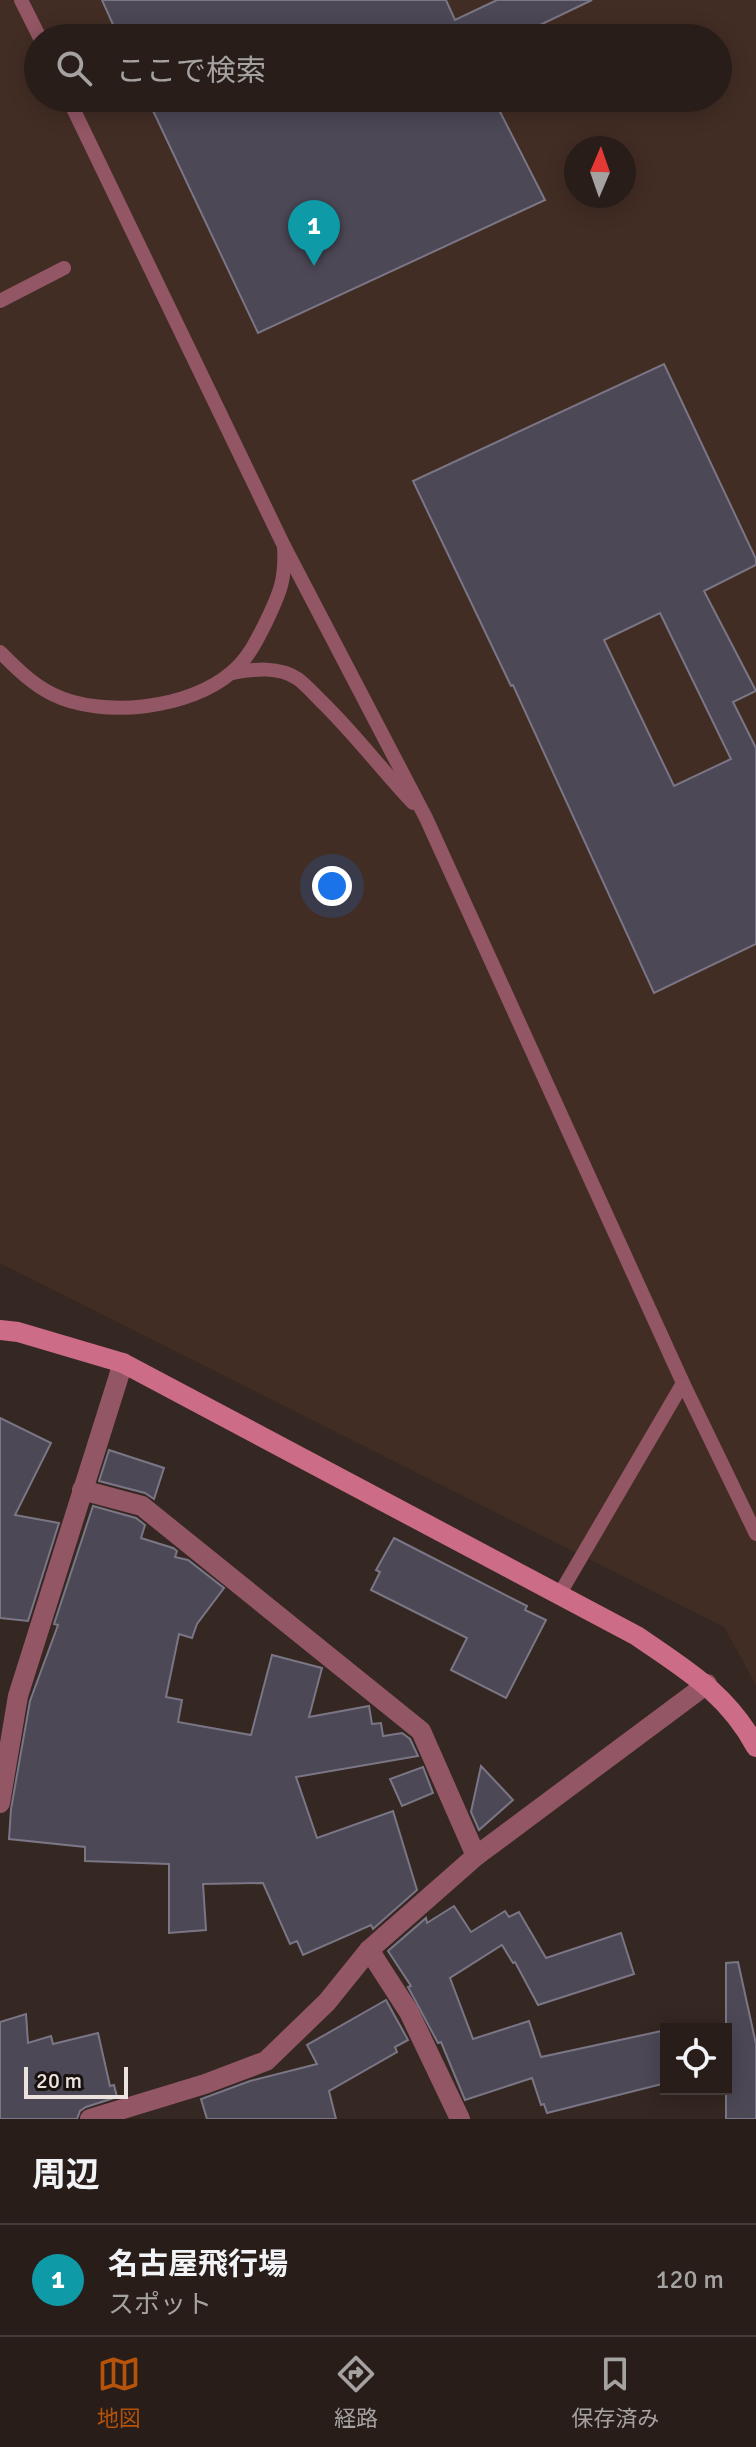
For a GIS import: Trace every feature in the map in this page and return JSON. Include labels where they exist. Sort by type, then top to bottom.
[{"type":"street","points":[[0,1330],[18,1332],[123,1363],[637,1636],[707,1684],[744,1725],[756,1747]]},
{"type":"street","points":[[0,1803],[9,1695],[82,1490],[123,1363]]},
{"type":"street","points":[[82,1490],[142,1506],[421,1731],[476,1856]]},
{"type":"street","points":[[90,2119],[205,2084],[266,2061],[327,2002],[369,1950],[476,1856],[707,1684]]},
{"type":"street","points":[[369,1950],[409,2012],[460,2119]]},
{"type":"lane","points":[[21,0],[33,24]]},
{"type":"lane","points":[[75,112],[284,546],[426,818],[683,1383],[756,1534]]},
{"type":"lane","points":[[0,301],[64,268]]},
{"type":"lane","points":[[232,673],[252,648],[279,594],[285,573],[284,546]]},
{"type":"lane","points":[[0,652],[25,676],[54,695],[127,709],[165,705],[232,673],[254,669],[277,670],[298,679],[351,730],[376,764],[426,818]]},
{"type":"lane","points":[[559,1595],[683,1383]]},
{"type":"shaded area","points":[[0,0],[756,0],[756,1685],[724,1627],[0,1263]]},
{"type":"building","points":[[102,0],[446,0],[455,20],[497,0],[592,0],[542,24],[113,24]]},
{"type":"building","points":[[154,112],[500,112],[545,200],[258,333]]},
{"type":"building","points":[[664,364],[756,559],[756,565],[704,591],[756,691],[733,702],[756,748],[756,944],[654,993],[513,685],[413,481]],"holes":[[[660,613],[731,759],[674,786],[604,640]]]},
{"type":"building","points":[[0,1418],[51,1443],[15,1515],[59,1523],[28,1621],[0,1618]]},
{"type":"building","points":[[109,1450],[164,1468],[154,1499],[145,1493],[99,1481]]},
{"type":"building","points":[[93,1506],[136,1518],[145,1525],[141,1538],[173,1548],[177,1551],[175,1557],[188,1560],[224,1588],[197,1624],[192,1638],[179,1634],[166,1697],[182,1700],[178,1722],[251,1735],[272,1655],[322,1668],[309,1717],[369,1706],[372,1724],[381,1723],[383,1736],[402,1733],[410,1739],[418,1756],[296,1777],[317,1838],[393,1811],[417,1890],[373,1929],[371,1925],[303,1955],[297,1941],[290,1944],[263,1883],[203,1884],[206,1930],[169,1933],[169,1864],[85,1861],[85,1847],[9,1839],[11,1809],[30,1701],[58,1625],[54,1624]]},
{"type":"building","points":[[394,1538],[527,1606],[525,1610],[546,1620],[506,1698],[451,1670],[467,1638],[371,1590],[380,1572],[376,1570]]},
{"type":"building","points":[[481,1766],[513,1800],[479,1830],[471,1812]]},
{"type":"building","points":[[423,1767],[433,1793],[402,1806],[390,1779]]},
{"type":"building","points":[[454,1906],[471,1932],[505,1911],[509,1917],[519,1912],[546,1958],[621,1933],[634,1974],[538,2005],[515,1962],[502,1945],[450,1978],[473,2039],[529,2021],[541,2057],[660,2031],[660,2085],[547,2113],[532,2078],[465,2100],[441,2042],[438,2043],[408,1987],[411,1986],[388,1951],[426,1918],[427,1923]]},
{"type":"building","points":[[738,1962],[756,2044],[756,2119],[726,2119],[726,2095],[732,2095],[732,2023],[726,2023],[726,1963]]},
{"type":"building","points":[[386,2000],[408,2040],[395,2047],[397,2052],[329,2091],[336,2119],[207,2119],[201,2099],[250,2081],[317,2064],[307,2045]]},
{"type":"building","points":[[26,2014],[28,2043],[51,2036],[53,2044],[98,2033],[110,2086],[114,2085],[117,2097],[86,2107],[77,2119],[0,2119],[0,2022]]},
{"type":"place","name":"名古屋飛行場","points":[[314,266]]}]
